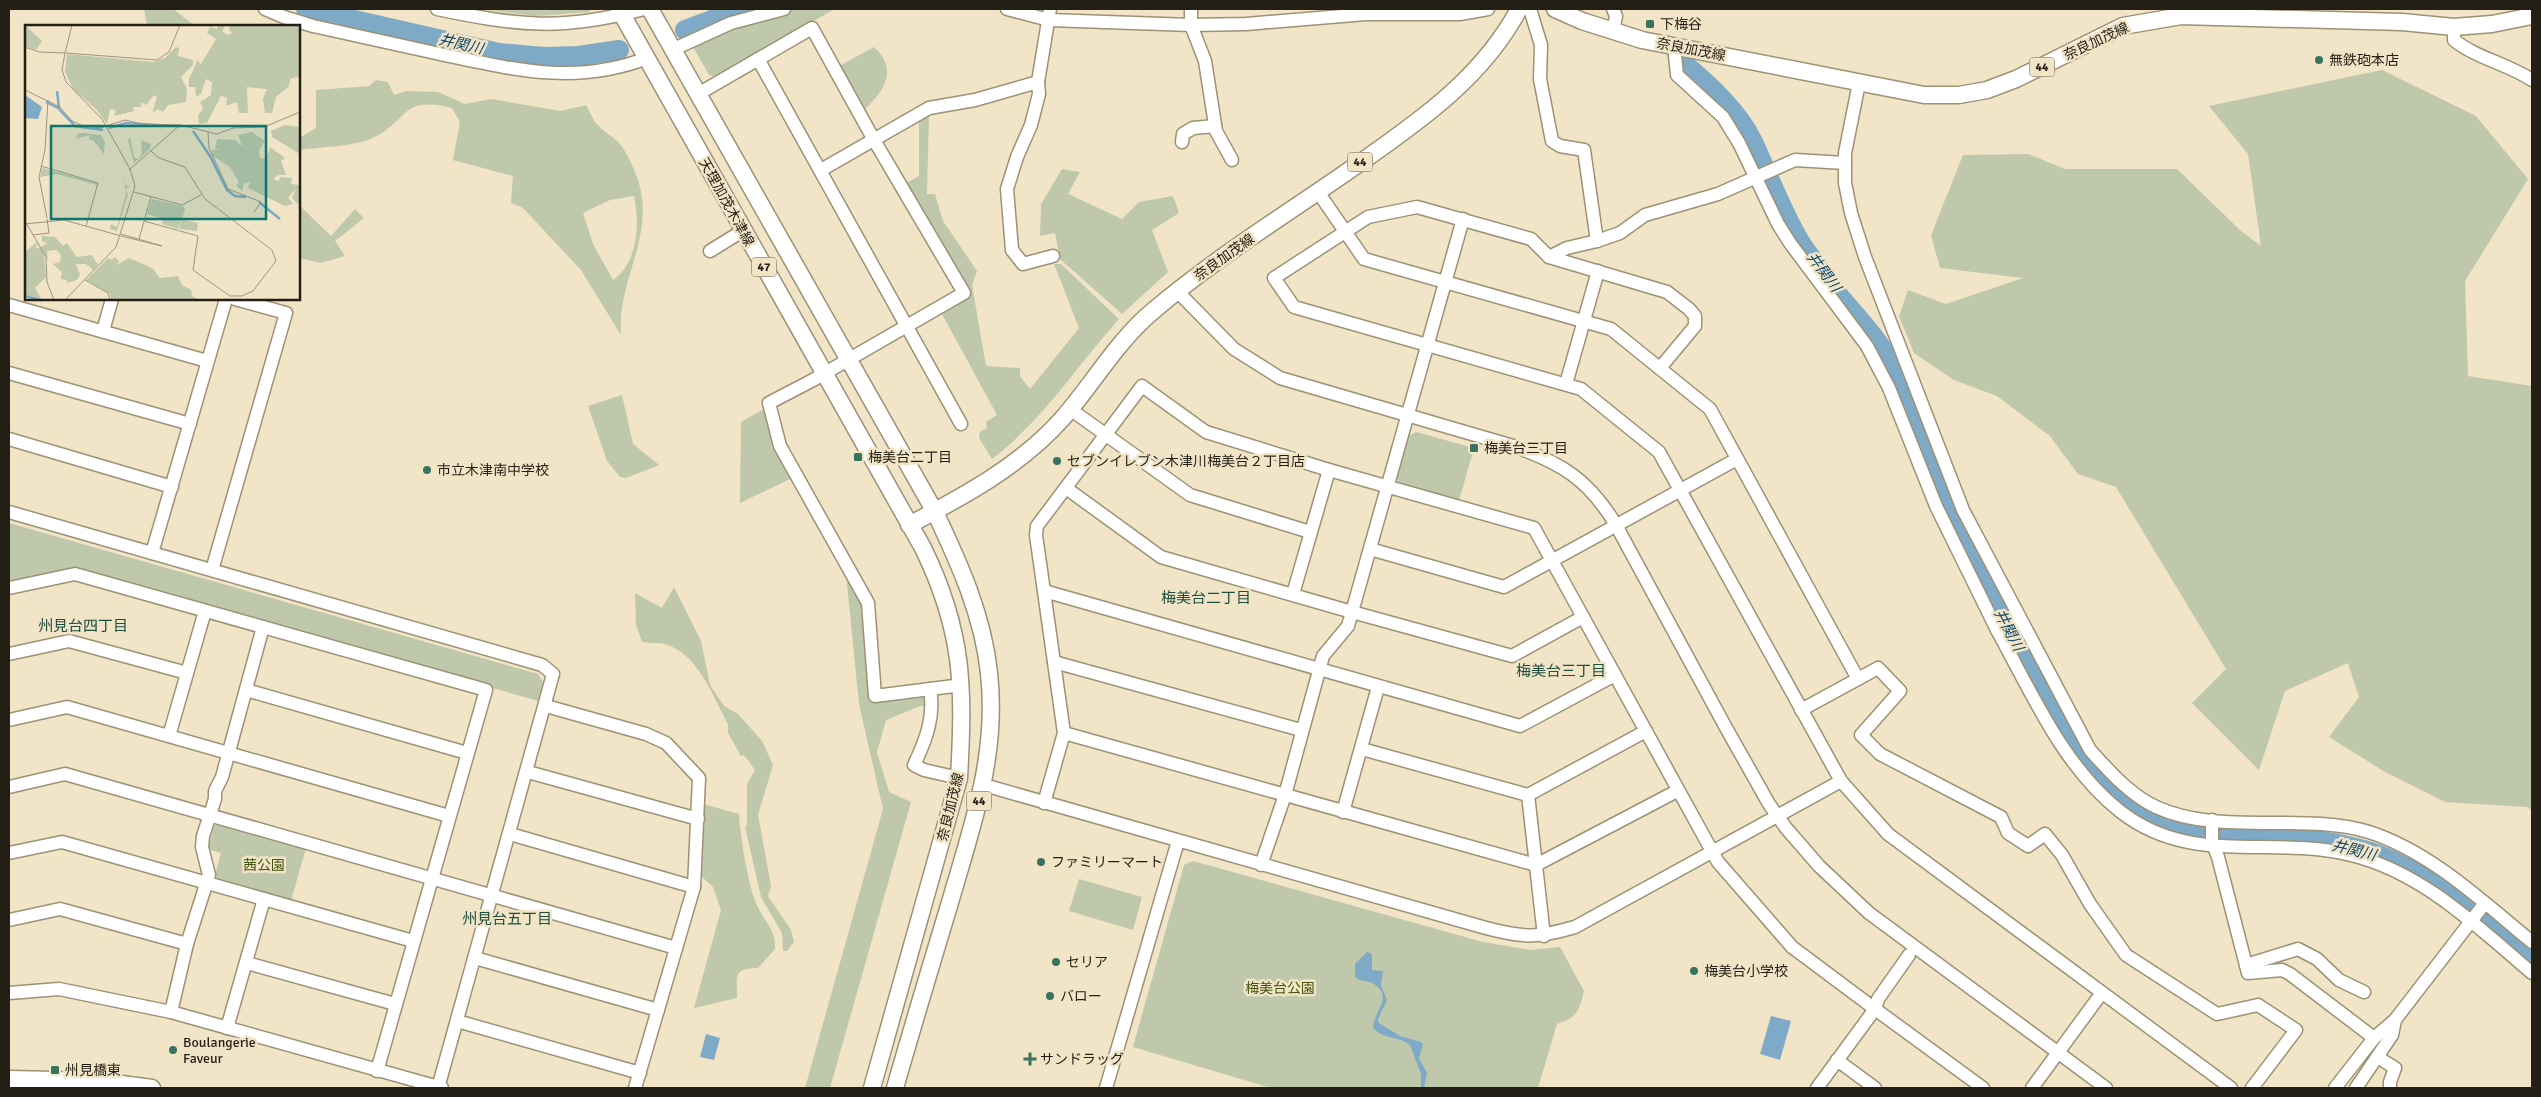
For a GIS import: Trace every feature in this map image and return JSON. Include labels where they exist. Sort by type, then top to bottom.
[{"type":"main road","name":"天理加茂木津線","points":[[650,9],[935,512]]},
{"type":"main road","name":"奈良加茂線","points":[[872,1088],[959,778],[963,722],[962,685],[957,646],[947,606],[933,568],[909,525],[935,512],[1022,457],[1070,409],[1102,366],[1151,312],[1202,270],[1416,123],[1469,77],[1490,54],[1519,9]]},
{"type":"main road","name":"奈良加茂線","points":[[1556,9],[1613,32],[1674,46],[1924,95],[1959,95],[1987,90],[2016,79],[2123,26],[2182,16],[2402,22],[2454,27],[2492,24],[2532,16]]},
{"type":"main road","name":"天理加茂木津線","points":[[621,12],[909,525]]},
{"type":"main road","name":"奈良加茂線","points":[[895,1088],[984,785],[991,711],[986,650],[968,585],[935,512]]},
{"type":"main road","points":[[9,1079],[99,1080],[152,1088]]},
{"type":"street","points":[[265,9],[284,18],[313,26],[526,72],[567,74],[586,72],[626,65],[647,58]]},
{"type":"street","points":[[437,9],[497,21],[536,25],[582,23],[621,12],[644,9]]},
{"type":"street","points":[[674,49],[731,23],[784,9]]},
{"type":"street","points":[[1007,9],[1191,24],[1246,24],[1366,14],[1460,14],[1488,9]]},
{"type":"street","points":[[1191,9],[1191,24],[1205,61],[1215,126],[1232,160]]},
{"type":"street","points":[[1530,9],[1541,45],[1540,79],[1552,141],[1560,146],[1584,150],[1597,241]]},
{"type":"street","points":[[1613,9],[1616,16],[1613,32]]},
{"type":"street","points":[[1050,14],[1038,82],[1039,94],[1031,125],[1017,157],[1007,189],[1012,250],[1023,264],[1053,256]]},
{"type":"street","points":[[2454,27],[2454,40],[2464,48],[2519,71],[2532,80]]},
{"type":"street","points":[[698,94],[812,28],[874,140],[964,293],[824,374],[769,403],[780,446],[868,603],[875,696],[962,685]]},
{"type":"street","points":[[1674,46],[1677,75],[1723,118],[1758,177],[1790,243],[1867,346],[1888,388],[1936,506],[2006,624],[2090,750],[2107,770],[2155,807],[2180,815],[2212,835],[2352,855],[2387,867],[2422,884],[2532,974]]},
{"type":"street","points":[[758,59],[961,424]]},
{"type":"street","points":[[821,170],[929,108],[975,100],[1038,82]]},
{"type":"street","points":[[1859,83],[1845,162],[1845,183],[1851,213],[1934,440],[2006,624],[2051,726],[2074,763],[2097,792],[2123,813],[2157,834],[2198,845],[2212,835],[2342,825],[2371,833],[2410,851],[2485,903],[2532,942]]},
{"type":"street","points":[[1182,142],[1183,134],[1193,128],[1215,126]]},
{"type":"street","points":[[1549,258],[1567,248],[1620,233],[1645,215],[1718,194],[1795,160],[1845,162]]},
{"type":"street","points":[[1318,192],[1364,260],[1611,330],[1710,408],[1858,679]]},
{"type":"street","points":[[1660,368],[1695,326],[1694,316],[1689,308],[1667,292],[1549,258],[1531,239],[1417,207],[1368,217],[1274,278],[1294,307],[1581,389],[1659,452],[1842,781],[1888,834],[2101,994],[2231,1088]]},
{"type":"street","points":[[1261,865],[1285,795],[1324,652],[1344,632],[1352,612],[1463,219]]},
{"type":"street","points":[[710,251],[744,230]]},
{"type":"street","points":[[1566,384],[1598,271]]},
{"type":"street","points":[[1177,291],[1220,337],[1264,370],[1298,384],[1513,446],[1551,460],[1586,485],[1604,505],[1725,726],[1778,817],[1819,866],[1869,912],[2106,1088]]},
{"type":"street","points":[[102,331],[112,300]]},
{"type":"street","points":[[152,553],[226,300]]},
{"type":"street","points":[[212,570],[286,313],[239,300]]},
{"type":"street","points":[[9,305],[207,361]]},
{"type":"street","points":[[9,373],[190,424]]},
{"type":"street","points":[[1044,803],[1064,733],[1036,535],[1038,526],[1142,386],[1206,432],[1329,470],[1534,528],[1677,790],[1713,852],[1792,947],[1983,1088]]},
{"type":"street","points":[[1070,409],[1190,495],[1310,532]]},
{"type":"street","points":[[9,440],[172,487]]},
{"type":"street","points":[[1370,549],[1504,587],[1737,459]]},
{"type":"street","points":[[1294,594],[1329,470]]},
{"type":"street","points":[[1066,488],[1161,557],[1512,656],[1583,617]]},
{"type":"street","points":[[9,512],[542,665],[553,674],[528,772],[439,1088],[171,1012],[59,989],[9,994]]},
{"type":"street","points":[[9,588],[75,574],[486,690],[377,1071]]},
{"type":"street","points":[[1044,591],[1520,726],[1615,675]]},
{"type":"street","points":[[169,736],[205,611]]},
{"type":"street","points":[[171,1012],[187,944],[209,875],[208,864],[202,847],[263,627]]},
{"type":"street","points":[[9,654],[69,641],[187,673]]},
{"type":"street","points":[[1054,662],[1302,730]]},
{"type":"street","points":[[1801,710],[1878,668],[1900,692],[1861,736],[1880,754],[2002,817],[2008,833],[2028,846],[2044,834],[2062,855],[2090,904],[2126,955],[2217,1014],[2258,1005],[2296,1030],[2252,1088]]},
{"type":"street","points":[[1343,812],[1378,687]]},
{"type":"street","points":[[930,689],[934,706],[925,742],[914,765],[924,770],[959,778]]},
{"type":"street","points":[[246,690],[467,753]]},
{"type":"street","points":[[546,706],[646,734],[666,743],[699,778],[694,886],[635,1088]]},
{"type":"street","points":[[9,720],[67,707],[449,816]]},
{"type":"street","points":[[1362,749],[1528,795],[1646,731]]},
{"type":"street","points":[[1064,733],[1536,865],[1677,790]]},
{"type":"street","points":[[528,772],[698,819]]},
{"type":"street","points":[[9,787],[65,774],[676,948]]},
{"type":"street","points":[[984,785],[1486,928],[1512,935],[1544,936],[1575,927],[1842,781]]},
{"type":"street","points":[[1528,795],[1544,936]]},
{"type":"street","points":[[510,834],[694,886]]},
{"type":"street","points":[[2212,835],[2248,973],[2282,970],[2290,974],[2374,1038]]},
{"type":"street","points":[[1106,1088],[1178,841]]},
{"type":"street","points":[[9,853],[62,842],[413,941]]},
{"type":"street","points":[[227,1028],[264,899]]},
{"type":"street","points":[[2335,1088],[2374,1038],[2395,1020],[2485,903]]},
{"type":"street","points":[[9,920],[60,909],[187,944]]},
{"type":"street","points":[[2246,965],[2298,949],[2317,959],[2339,980],[2364,992]]},
{"type":"street","points":[[1817,1088],[1875,1009],[1878,999],[1909,955]]},
{"type":"street","points":[[475,958],[658,1010]]},
{"type":"street","points":[[247,963],[395,1004]]},
{"type":"street","points":[[2032,1088],[2101,994]]},
{"type":"street","points":[[2356,1088],[2379,1058],[2392,1035],[2395,1020]]},
{"type":"street","points":[[457,1021],[640,1073]]},
{"type":"street","points":[[2379,1058],[2395,1068],[2390,1088]]},
{"type":"street","points":[[1837,1060],[1875,1088]]},
{"type":"green space","points":[[144,9],[173,9],[194,25],[147,25]]},
{"type":"green space","points":[[480,9],[590,9],[590,12],[537,16]]},
{"type":"green space","points":[[794,9],[835,9],[714,76],[709,75],[692,45],[742,23],[758,23],[771,20]]},
{"type":"green space","points":[[874,47],[886,64],[886,80],[878,95],[864,110],[839,66]]},
{"type":"green space","points":[[2382,70],[2476,116],[2528,179],[2465,281],[2468,376],[2532,386],[2532,810],[2527,807],[2445,802],[2385,772],[2329,737],[2359,697],[2348,663],[2285,691],[2259,770],[2192,703],[2226,669],[2116,487],[2078,474],[2050,436],[1997,396],[1954,380],[1914,353],[1899,316],[1908,290],[1946,304],[2023,278],[1940,268],[1931,235],[1963,155],[2028,154],[2065,169],[2177,169],[2241,231],[2261,246],[2248,154],[2209,106]]},
{"type":"green space","points":[[376,80],[388,82],[394,95],[406,91],[438,92],[465,104],[491,99],[561,111],[586,105],[595,122],[618,142],[630,160],[641,194],[643,214],[636,255],[621,314],[621,335],[581,270],[523,208],[511,203],[513,176],[453,160],[460,122],[452,108],[422,105],[405,113],[391,126],[368,140],[300,150],[300,137],[316,128],[316,90],[369,86]],"holes":[[[634,196],[637,218],[635,242],[628,264],[613,280],[593,244],[583,213],[610,200]]]},
{"type":"green space","points":[[929,114],[927,194],[935,194],[943,221],[977,271],[972,285],[986,366],[1020,368],[1020,376],[1030,389],[1079,328],[1054,264],[1061,264],[1119,319],[1044,410],[992,459],[979,438],[980,432],[987,428],[986,422],[997,415],[942,314],[968,298],[905,184],[919,176],[919,119]]},
{"type":"green space","points":[[1062,169],[1080,172],[1068,194],[1122,219],[1139,202],[1173,196],[1179,213],[1152,230],[1168,272],[1122,314],[1060,259],[1055,233],[1040,236],[1041,204]]},
{"type":"green space","points":[[300,206],[331,236],[355,209],[364,218],[335,241],[345,256],[321,263],[300,258]]},
{"type":"green space","points":[[622,395],[633,444],[659,465],[626,478],[620,477],[607,461],[588,406]]},
{"type":"green space","points":[[764,409],[774,446],[792,478],[740,503],[741,422]]},
{"type":"green space","points":[[1416,432],[1474,448],[1459,501],[1400,485],[1397,479],[1409,436]]},
{"type":"green space","points":[[9,523],[538,674],[543,682],[538,701],[70,568],[9,581]]},
{"type":"green space","points":[[846,574],[863,607],[870,702],[921,695],[927,700],[929,707],[920,706],[886,720],[877,752],[889,792],[911,802],[830,1088],[805,1088],[883,809],[859,704]]},
{"type":"green space","points":[[674,587],[701,641],[710,685],[724,706],[738,714],[762,741],[773,765],[758,815],[771,886],[768,896],[791,930],[794,942],[787,951],[783,951],[782,933],[761,897],[745,827],[747,825],[747,784],[755,770],[744,755],[741,756],[728,733],[728,724],[711,690],[697,668],[679,650],[668,645],[642,642],[636,625],[635,593],[662,608]]},
{"type":"green space","points":[[703,804],[739,814],[750,884],[756,903],[773,935],[775,949],[758,968],[750,968],[740,972],[737,979],[737,998],[694,1008],[721,910],[713,887],[700,875]]},
{"type":"green space","name":"茜公園","points":[[220,823],[306,848],[291,901],[218,880],[215,875],[221,853],[208,849],[214,826]]},
{"type":"green space","name":"梅美台公園","points":[[1193,861],[1483,942],[1530,950],[1560,947],[1584,991],[1581,1004],[1573,1016],[1557,1024],[1538,1088],[1271,1088],[1133,1047],[1184,865]]},
{"type":"green space","points":[[1079,879],[1142,897],[1133,930],[1069,911]]},
{"type":"water","points":[[1367,952],[1372,954],[1372,970],[1383,971],[1381,986],[1387,1000],[1378,1019],[1379,1023],[1400,1036],[1423,1044],[1419,1058],[1427,1073],[1424,1088],[1421,1088],[1421,1074],[1410,1045],[1401,1040],[1380,1034],[1373,1027],[1383,999],[1382,994],[1380,989],[1374,984],[1355,977],[1355,964]]},
{"type":"water","points":[[1771,1016],[1791,1021],[1780,1060],[1760,1054]]},
{"type":"water","points":[[706,1034],[720,1038],[714,1060],[700,1057]]},
{"type":"waterway","name":"井関川","points":[[306,9],[499,53],[544,57],[579,56],[619,50]]},
{"type":"waterway","name":"井関川","points":[[685,30],[741,9]]},
{"type":"waterway","name":"井関川","points":[[1683,63],[1712,89],[1740,120],[1753,142],[1782,207],[1802,245],[1840,297],[1885,353],[1978,573],[2080,764],[2113,796],[2137,814],[2179,832],[2217,838],[2290,838],[2328,842],[2356,848],[2404,866],[2449,893],[2532,956]]},
{"type":"place","name":"下梅谷","points":[[1650,24]]},
{"type":"place","name":"無鉄砲本店","points":[[2319,60]]},
{"type":"place","name":"梅美台三丁目","points":[[1474,448]]},
{"type":"place","name":"梅美台二丁目","points":[[858,457]]},
{"type":"place","name":"セブンイレブン木津川梅美台２丁目店","points":[[1057,461]]},
{"type":"place","name":"市立木津南中学校","points":[[427,470]]},
{"type":"place","name":"ファミリーマート","points":[[1041,862]]},
{"type":"place","name":"セリア","points":[[1056,962]]},
{"type":"place","name":"梅美台小学校","points":[[1694,971]]},
{"type":"place","name":"バロー","points":[[1050,996]]},
{"type":"place","name":"Boulangerie Faveur","points":[[173,1050]]},
{"type":"place","name":"サンドラッグ","points":[[1030,1059]]},
{"type":"place","name":"州見橋東","points":[[55,1070]]},
{"type":"district","name":"梅美台二丁目","points":[[1206,598]]},
{"type":"district","name":"州見台四丁目","points":[[83,626]]},
{"type":"district","name":"梅美台三丁目","points":[[1561,671]]},
{"type":"district","name":"州見台五丁目","points":[[507,919]]}]
